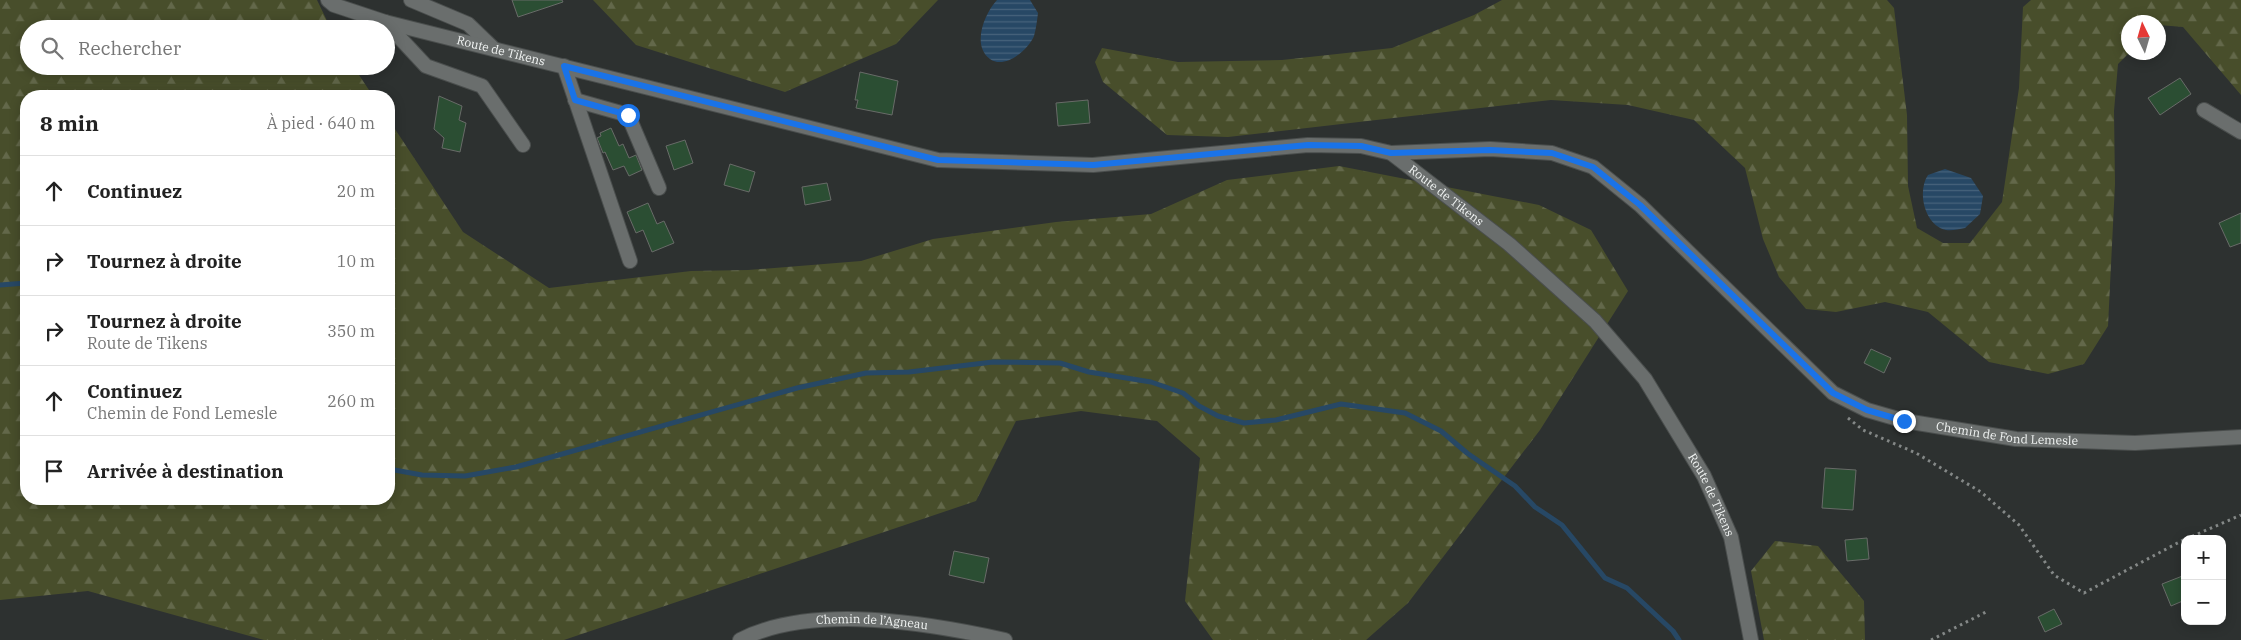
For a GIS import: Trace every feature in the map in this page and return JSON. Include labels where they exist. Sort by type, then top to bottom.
[{"type":"street","name":"Route de Tikens","points":[[328,0],[334,5],[380,20]]},
{"type":"street","points":[[411,0],[468,24],[494,49]]},
{"type":"street","name":"Route de Tikens","points":[[395,24],[938,160],[1093,165],[1308,145],[1361,146],[1391,153],[1509,244],[1595,321],[1645,379],[1704,476],[1731,537],[1751,640]]},
{"type":"street","points":[[395,32],[426,66],[482,86],[522,145]]},
{"type":"street","points":[[564,66],[630,261]]},
{"type":"street","points":[[575,100],[628,115],[659,188]]},
{"type":"street","points":[[2204,110],[2241,132]]},
{"type":"street","name":"Chemin de Fond Lemesle","points":[[1391,153],[1490,150],[1552,153],[1593,167],[1640,205],[1833,393],[1867,410],[1904,421],[2016,439],[2135,443],[2241,438]]},
{"type":"street","name":"Chemin de l’Agneau","points":[[740,640],[752,634],[808,622],[872,619],[946,627],[1005,640]]},
{"type":"path","points":[[1833,393],[1843,414],[1863,430],[1916,454],[1981,492],[2019,525],[2054,575],[2084,593],[2181,541]]},
{"type":"path","points":[[2194,535],[2241,515]]},
{"type":"path","points":[[1931,640],[1986,612]]},
{"type":"green space","points":[[0,0],[317,0],[327,20],[20,20],[20,75],[359,75],[369,90],[20,90],[20,505],[395,505],[395,129],[463,232],[549,288],[691,271],[748,270],[861,261],[933,239],[1056,222],[1151,214],[1227,180],[1339,166],[1539,205],[1591,230],[1628,291],[1540,430],[1408,603],[1366,640],[1213,640],[1185,601],[1200,458],[1157,421],[1081,411],[1016,421],[976,501],[564,640],[264,640],[88,591],[0,600]]},
{"type":"green space","points":[[593,0],[938,0],[896,44],[785,92],[636,45]]},
{"type":"green space","points":[[1502,0],[1887,0],[1894,8],[1907,115],[1908,186],[1917,228],[1943,243],[1970,243],[2002,202],[2019,88],[2023,7],[2031,0],[2241,0],[2241,95],[2183,27],[2166,26],[2166,15],[2121,15],[2122,60],[2118,64],[2114,111],[2115,184],[2108,326],[2084,364],[2048,374],[1989,362],[1928,312],[1885,302],[1836,312],[1806,309],[1779,277],[1763,239],[1745,168],[1694,120],[1628,105],[1551,100],[1228,137],[1167,135],[1103,82],[1095,62],[1102,48],[1178,62],[1282,60],[1392,48],[1474,15]]},
{"type":"green space","points":[[1775,541],[1818,546],[1864,601],[1865,640],[1764,640],[1751,571]]},
{"type":"water","points":[[997,0],[1030,0],[1038,13],[1035,33],[1027,47],[1016,56],[1002,62],[990,59],[984,53],[981,46],[982,29],[988,13]]},
{"type":"water","points":[[1945,169],[1971,178],[1983,196],[1980,214],[1965,228],[1946,230],[1938,227],[1932,222],[1925,207],[1923,190],[1928,175]]},
{"type":"building","points":[[512,0],[562,0],[563,2],[518,17]]},
{"type":"building","points":[[860,72],[898,81],[892,115],[856,108],[858,100],[855,100]]},
{"type":"building","points":[[2180,78],[2191,94],[2160,115],[2148,98]]},
{"type":"building","points":[[439,96],[462,106],[459,120],[466,123],[460,152],[442,148],[444,138],[434,129]]},
{"type":"building","points":[[1088,100],[1090,123],[1058,126],[1056,103]]},
{"type":"building","points":[[611,128],[619,146],[623,144],[629,158],[636,155],[642,170],[629,176],[624,166],[613,170],[597,138],[601,136],[600,133]]},
{"type":"building","points":[[685,140],[693,163],[674,170],[666,146]]},
{"type":"building","points":[[730,164],[755,172],[749,192],[724,185]]},
{"type":"building","points":[[827,183],[831,200],[805,205],[802,187]]},
{"type":"building","points":[[648,203],[657,224],[664,221],[674,243],[652,252],[643,230],[636,233],[627,212]]},
{"type":"building","points":[[2241,213],[2241,243],[2230,247],[2219,223]]},
{"type":"building","points":[[1871,349],[1891,358],[1884,373],[1864,363]]},
{"type":"building","points":[[1825,468],[1856,470],[1853,510],[1822,508]]},
{"type":"building","points":[[1867,538],[1869,559],[1847,561],[1845,540]]},
{"type":"building","points":[[954,551],[989,558],[984,583],[949,575]]},
{"type":"building","points":[[2181,577],[2181,602],[2171,606],[2162,584]]},
{"type":"building","points":[[2054,609],[2062,624],[2045,632],[2038,617]]},
{"type":"waterway","points":[[0,285],[20,283]]},
{"type":"waterway","points":[[395,470],[422,475],[465,476],[516,467],[797,388],[866,373],[909,372],[993,362],[1060,363],[1089,372],[1151,382],[1183,393],[1199,406],[1218,416],[1244,423],[1276,420],[1341,404],[1405,413],[1441,431],[1467,453],[1515,486],[1535,507],[1562,525],[1605,578],[1627,588],[1673,631],[1679,640]]},
{"type":"route","points":[[628,115],[575,100],[564,66],[938,160],[1093,165],[1308,145],[1361,146],[1391,153],[1490,150],[1552,153],[1593,167],[1640,205],[1833,393],[1867,410],[1904,421]]}]
